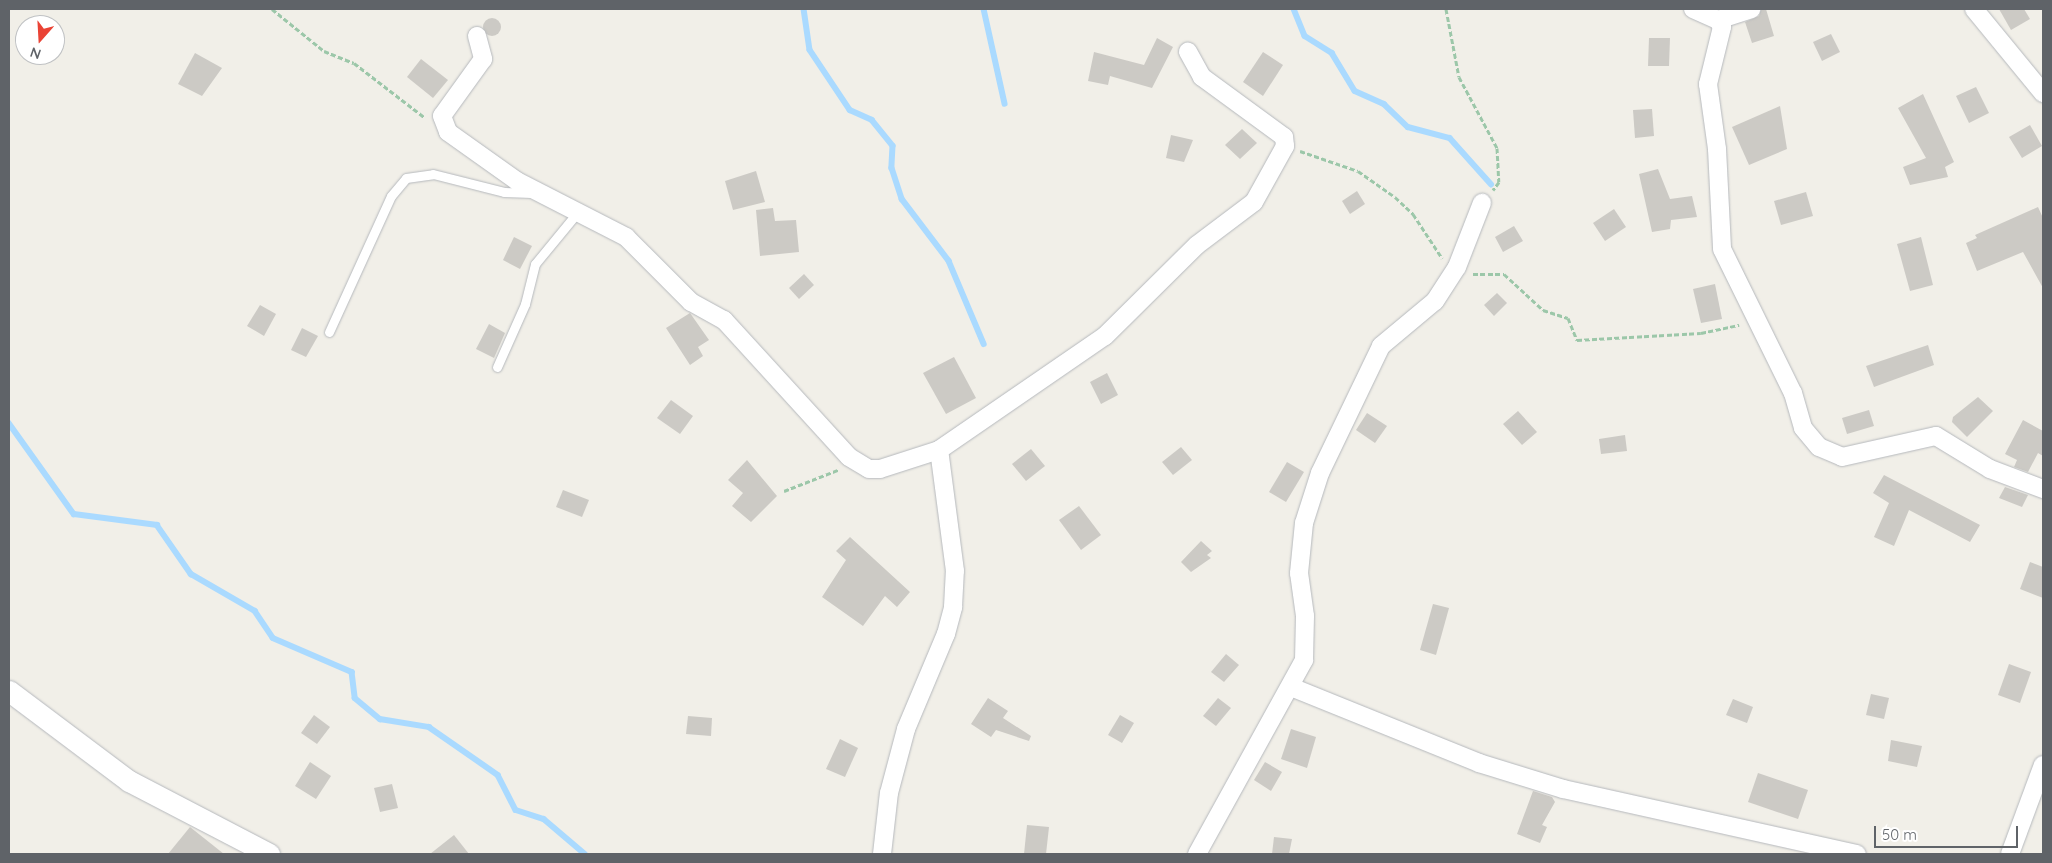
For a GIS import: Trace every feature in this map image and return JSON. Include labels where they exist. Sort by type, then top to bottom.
[{"type":"street","points":[[1693,9],[1718,20],[1751,9]]},
{"type":"street","points":[[1974,9],[2043,94]]},
{"type":"street","points":[[1718,20],[1722,36],[1708,84],[1717,149],[1722,249],[1793,392],[1803,428],[1819,447],[1842,457],[1936,436],[1990,469],[2043,489]]},
{"type":"street","points":[[477,36],[483,59],[442,116],[448,132],[537,193],[576,214],[626,237],[691,302],[724,320],[858,465],[880,469],[939,450],[1105,336],[1196,245],[1254,202],[1285,146],[1278,129],[1202,77],[1188,52]]},
{"type":"street","points":[[1197,854],[1291,687],[1304,660],[1306,616],[1299,573],[1304,523],[1320,473],[1381,346],[1435,301],[1457,267],[1482,203]]},
{"type":"street","points":[[882,854],[889,793],[906,729],[946,634],[953,607],[955,571],[939,450]]},
{"type":"street","points":[[1291,687],[1479,763],[1563,789],[1856,854]]},
{"type":"street","points":[[9,691],[129,781],[269,854]]},
{"type":"street","points":[[2010,854],[2043,765]]},
{"type":"lane","points":[[329,332],[391,196],[406,178],[433,174],[504,192],[537,193]]},
{"type":"lane","points":[[497,367],[525,304],[535,264],[576,214]]},
{"type":"path","points":[[272,9],[324,51],[354,63],[448,132]]},
{"type":"path","points":[[1446,9],[1459,77],[1497,148],[1499,182],[1482,203]]},
{"type":"path","points":[[1285,146],[1365,176],[1413,214],[1445,263],[1478,276],[1504,274],[1543,310],[1568,318],[1577,340],[1700,333],[1757,322]]},
{"type":"path","points":[[784,491],[858,465]]},
{"type":"building","points":[[1761,9],[1766,9],[1774,36],[1752,43],[1745,22],[1759,16]]},
{"type":"building","points":[[1999,9],[2024,9],[2030,19],[2011,30]]},
{"type":"building","points":[[492,18],[498,21],[501,27],[498,33],[492,36],[486,33],[483,27],[486,21]]},
{"type":"building","points":[[1831,34],[1840,52],[1822,61],[1813,42]]},
{"type":"building","points":[[1157,38],[1173,47],[1152,88],[1110,76],[1108,85],[1088,81],[1094,52],[1144,65]]},
{"type":"building","points":[[1649,38],[1670,38],[1669,66],[1648,66]]},
{"type":"building","points":[[1263,52],[1283,65],[1263,96],[1243,82]]},
{"type":"building","points":[[195,53],[222,68],[202,96],[178,84]]},
{"type":"building","points":[[421,59],[448,80],[433,98],[407,77]]},
{"type":"building","points":[[1976,87],[1989,113],[1969,123],[1956,96]]},
{"type":"building","points":[[1923,94],[1954,162],[1945,167],[1948,177],[1910,185],[1903,167],[1926,158],[1898,108]]},
{"type":"building","points":[[1780,106],[1787,149],[1749,165],[1732,127]]},
{"type":"building","points":[[1652,109],[1654,136],[1635,138],[1633,110]]},
{"type":"building","points":[[2030,125],[2042,146],[2022,158],[2009,137]]},
{"type":"building","points":[[1242,129],[1257,143],[1240,159],[1225,145]]},
{"type":"building","points":[[1171,135],[1193,140],[1184,162],[1166,158]]},
{"type":"building","points":[[1658,169],[1670,199],[1692,196],[1697,217],[1671,220],[1670,229],[1652,232],[1639,174]]},
{"type":"building","points":[[756,171],[765,202],[733,210],[725,181]]},
{"type":"building","points":[[1357,191],[1365,204],[1350,214],[1342,201]]},
{"type":"building","points":[[1806,192],[1813,216],[1781,225],[1774,201]]},
{"type":"building","points":[[2038,207],[2043,218],[2043,288],[2023,252],[1977,271],[1966,243],[1977,238],[1975,235]]},
{"type":"building","points":[[773,208],[775,221],[796,220],[799,252],[760,256],[756,210]]},
{"type":"building","points":[[1614,209],[1626,227],[1605,241],[1593,223]]},
{"type":"building","points":[[1514,226],[1523,241],[1503,252],[1495,237]]},
{"type":"building","points":[[514,237],[532,246],[520,269],[503,260]]},
{"type":"building","points":[[1921,237],[1933,285],[1910,291],[1897,244]]},
{"type":"building","points":[[804,274],[814,285],[799,299],[789,288]]},
{"type":"building","points":[[1715,284],[1722,319],[1701,323],[1693,289]]},
{"type":"building","points":[[1497,293],[1507,303],[1494,316],[1484,305]]},
{"type":"building","points":[[260,305],[276,314],[264,336],[247,326]]},
{"type":"building","points":[[690,313],[709,340],[698,347],[703,356],[690,365],[666,328]]},
{"type":"building","points":[[489,324],[505,333],[494,358],[476,349]]},
{"type":"building","points":[[302,328],[318,336],[306,357],[291,350]]},
{"type":"building","points":[[1928,345],[1934,365],[1874,387],[1866,366]]},
{"type":"building","points":[[954,357],[976,398],[946,414],[923,373]]},
{"type":"building","points":[[1107,373],[1118,395],[1101,404],[1090,382]]},
{"type":"building","points":[[1978,397],[1993,411],[1967,437],[1952,422],[1953,417]]},
{"type":"building","points":[[671,400],[693,416],[680,434],[657,418]]},
{"type":"building","points":[[1869,410],[1874,426],[1847,434],[1842,418]]},
{"type":"building","points":[[1518,411],[1537,432],[1522,445],[1503,424]]},
{"type":"building","points":[[1367,413],[1387,426],[1375,443],[1356,430]]},
{"type":"building","points":[[2023,420],[2043,431],[2043,456],[2038,453],[2028,472],[2014,467],[2017,460],[2005,454]]},
{"type":"building","points":[[1625,435],[1627,451],[1601,454],[1599,439]]},
{"type":"building","points":[[1181,447],[1192,460],[1173,475],[1162,462]]},
{"type":"building","points":[[1031,449],[1045,466],[1026,481],[1012,464]]},
{"type":"building","points":[[747,460],[777,496],[751,522],[732,506],[743,493],[728,480]]},
{"type":"building","points":[[1287,462],[1304,472],[1286,502],[1269,492]]},
{"type":"building","points":[[1884,475],[1980,525],[1970,542],[1909,510],[1894,546],[1874,537],[1889,503],[1873,493]]},
{"type":"building","points":[[2005,487],[2028,495],[2022,507],[1999,498]]},
{"type":"building","points":[[563,490],[589,500],[582,517],[556,507]]},
{"type":"building","points":[[1079,506],[1101,535],[1081,550],[1059,520]]},
{"type":"building","points":[[850,537],[910,592],[897,607],[885,596],[863,626],[822,597],[846,560],[836,551]]},
{"type":"building","points":[[1201,541],[1212,551],[1207,555],[1211,558],[1191,572],[1181,562]]},
{"type":"building","points":[[2030,562],[2043,567],[2043,598],[2020,589]]},
{"type":"building","points":[[1433,604],[1449,608],[1436,655],[1420,650]]},
{"type":"building","points":[[1226,654],[1239,665],[1224,682],[1211,672]]},
{"type":"building","points":[[2009,664],[2031,672],[2020,703],[1998,695]]},
{"type":"building","points":[[1871,694],[1889,698],[1884,719],[1866,715]]},
{"type":"building","points":[[988,698],[1008,711],[1003,718],[1031,736],[1029,741],[996,730],[991,737],[971,724]]},
{"type":"building","points":[[1218,698],[1231,708],[1216,726],[1203,716]]},
{"type":"building","points":[[1733,699],[1753,707],[1747,723],[1726,715]]},
{"type":"building","points":[[314,715],[330,727],[317,744],[301,733]]},
{"type":"building","points":[[1120,715],[1134,723],[1122,743],[1108,735]]},
{"type":"building","points":[[688,716],[712,718],[711,736],[686,734]]},
{"type":"building","points":[[1291,729],[1316,737],[1307,768],[1281,759]]},
{"type":"building","points":[[840,739],[858,748],[845,777],[826,769]]},
{"type":"building","points":[[1891,740],[1922,746],[1917,767],[1888,761]]},
{"type":"building","points":[[310,762],[331,776],[316,799],[295,786]]},
{"type":"building","points":[[1265,762],[1282,772],[1271,791],[1254,780]]},
{"type":"building","points":[[1758,773],[1808,790],[1798,819],[1748,802]]},
{"type":"building","points":[[392,784],[398,808],[380,812],[374,788]]},
{"type":"building","points":[[1533,791],[1552,797],[1555,802],[1542,825],[1547,827],[1540,843],[1517,834]]},
{"type":"building","points":[[1027,825],[1049,827],[1046,854],[1024,854]]},
{"type":"building","points":[[190,827],[224,854],[168,854]]},
{"type":"building","points":[[454,835],[469,854],[430,854]]},
{"type":"building","points":[[1274,837],[1292,839],[1289,854],[1272,854]]},
{"type":"waterway","points":[[804,9],[810,50],[850,110],[872,120],[893,146],[892,168],[902,199],[949,261],[984,344]]},
{"type":"waterway","points":[[984,9],[1005,104]]},
{"type":"waterway","points":[[1294,9],[1305,36],[1332,53],[1355,91],[1384,104],[1408,127],[1450,138],[1491,184]]},
{"type":"waterway","points":[[9,423],[74,514],[157,525],[191,574],[255,611],[273,638],[352,672],[355,698],[380,719],[429,727],[498,775],[516,810],[544,819],[585,854]]}]
